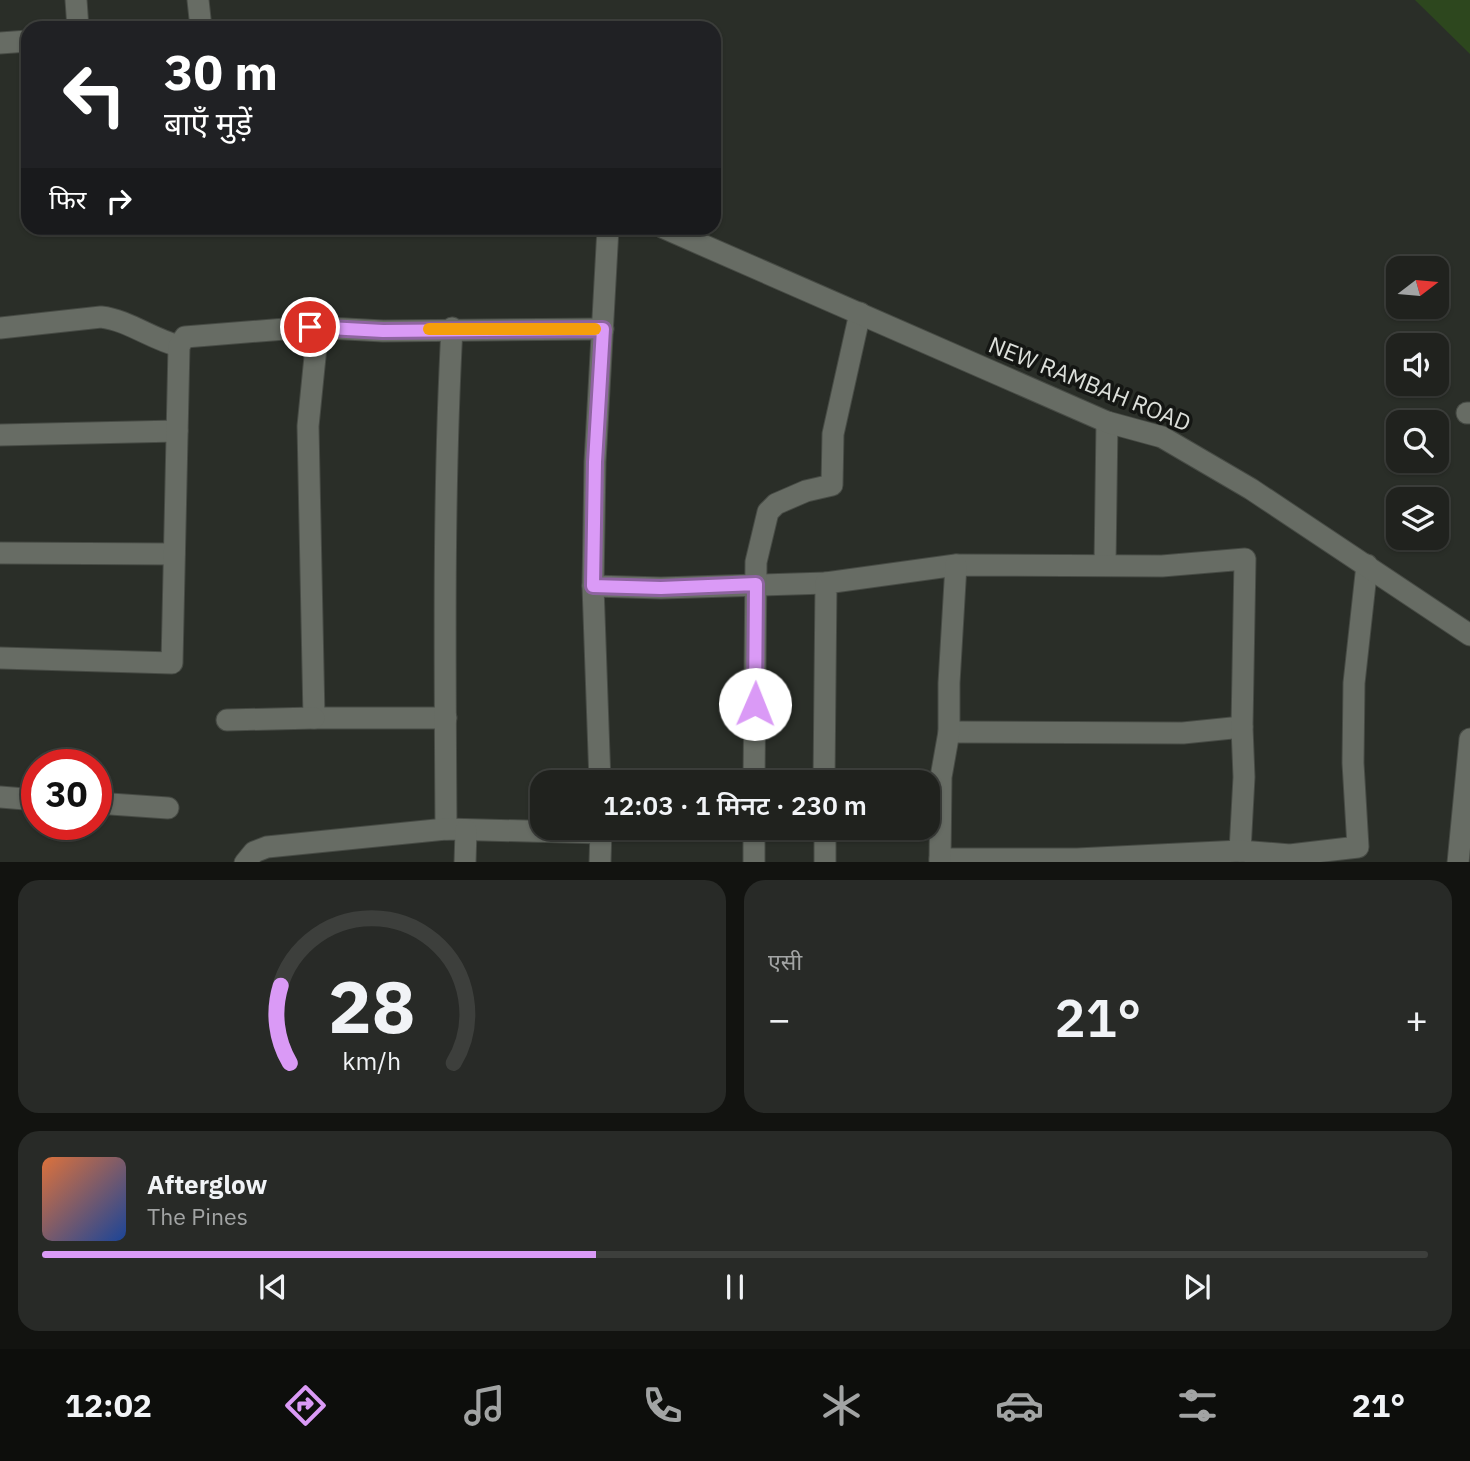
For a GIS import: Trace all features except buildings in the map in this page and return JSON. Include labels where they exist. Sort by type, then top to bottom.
[{"type":"street","points":[[76,0],[78,21]]},
{"type":"street","points":[[198,0],[200,21]]},
{"type":"street","points":[[0,43],[21,42]]},
{"type":"street","points":[[600,770],[593,586],[595,462],[607,235]]},
{"type":"street","name":"NEW RAMBAH ROAD","points":[[680,235],[1107,422],[1162,437],[1251,489],[1470,635]]},
{"type":"street","points":[[754,770],[756,562],[768,512],[776,504],[832,485],[833,434],[860,313]]},
{"type":"street","points":[[0,328],[101,317],[117,319],[146,335],[179,345]]},
{"type":"street","points":[[0,657],[172,663],[179,345],[185,337],[318,327],[383,331],[452,328],[603,329]]},
{"type":"street","points":[[314,718],[308,426],[318,327]]},
{"type":"street","points":[[452,328],[443,604],[446,718],[456,829],[465,862]]},
{"type":"street","points":[[1105,564],[1107,422]]},
{"type":"street","points":[[0,435],[177,431]]},
{"type":"street","points":[[0,553],[174,554]]},
{"type":"street","points":[[593,586],[661,588],[826,583],[956,565],[1162,566],[1245,559],[1242,727],[1244,777],[1240,851]]},
{"type":"street","points":[[956,565],[949,732],[941,777],[940,861],[1077,861],[1240,851],[1290,855],[1358,847],[1353,762],[1354,683],[1367,565]]},
{"type":"street","points":[[824,770],[826,583]]},
{"type":"street","points":[[227,720],[446,718]]},
{"type":"street","points":[[949,732],[1183,733],[1242,727]]},
{"type":"street","points":[[1458,862],[1470,739]]},
{"type":"street","points":[[0,797],[21,799]]},
{"type":"street","points":[[112,804],[168,808]]},
{"type":"street","points":[[246,862],[254,852],[267,847],[456,829],[530,830]]},
{"type":"street","points":[[600,862],[601,840]]},
{"type":"street","points":[[754,840],[754,862]]},
{"type":"street","points":[[825,840],[825,862]]},
{"type":"green space","points":[[1415,0],[1470,0],[1470,54]]},
{"type":"slow traffic","points":[[429,329],[595,329]]},
{"type":"route","points":[[310,327],[383,331],[452,328],[603,329],[595,462],[593,586],[661,588],[756,584],[755,704]]}]
